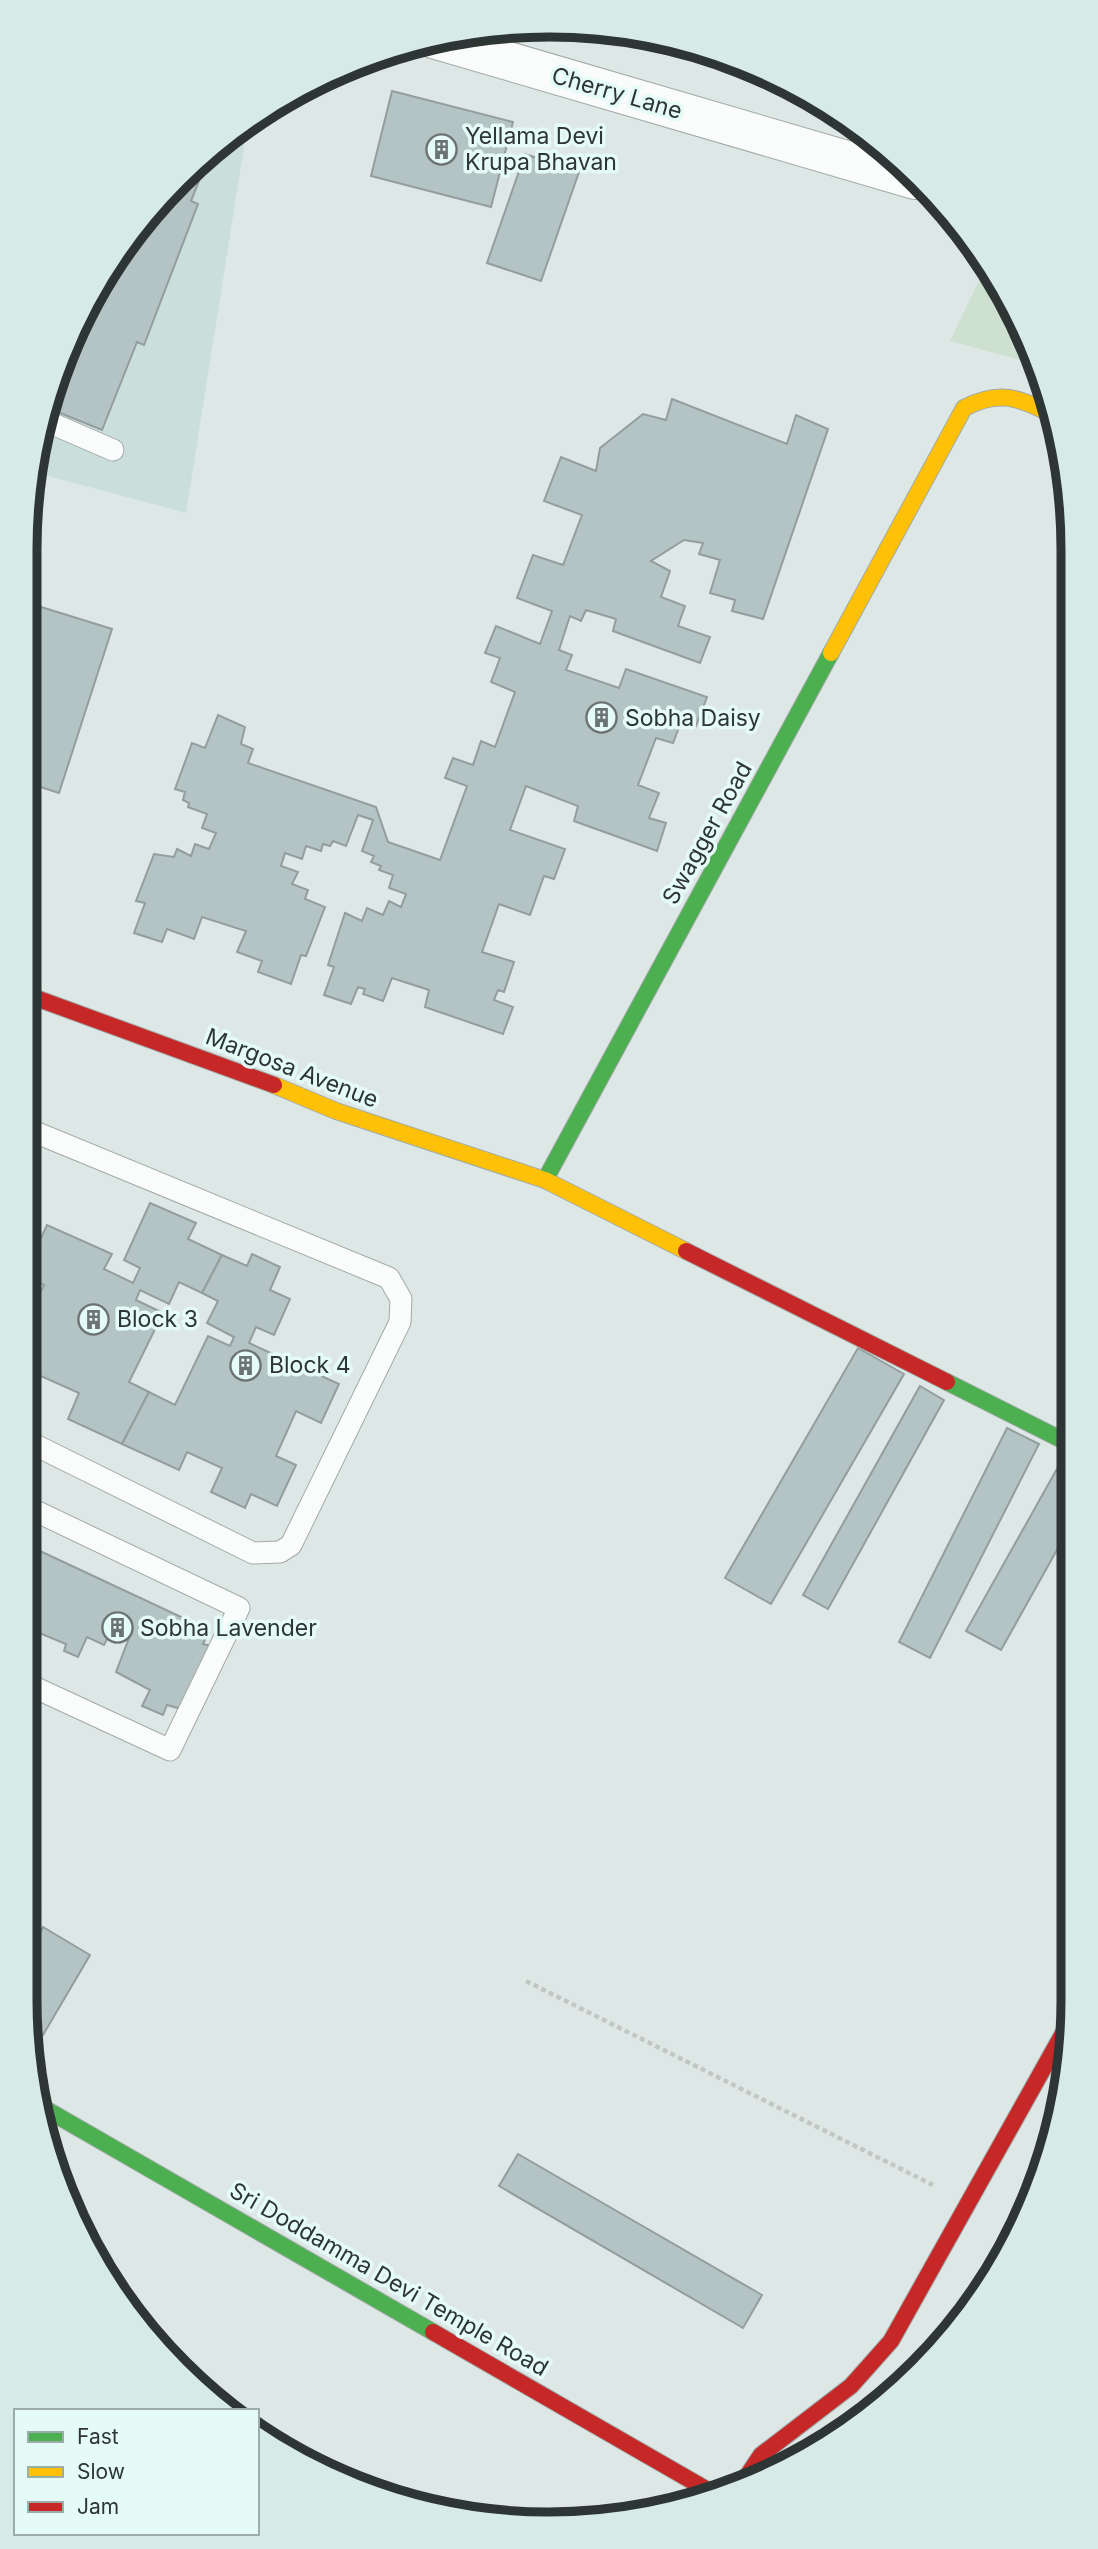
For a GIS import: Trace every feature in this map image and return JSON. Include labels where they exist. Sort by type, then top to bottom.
[{"type":"street","name":"Cherry Lane","points":[[456,46],[899,175]]},
{"type":"street","name":"Swagger Road","points":[[545,1180],[964,408],[986,394],[1016,395],[1042,409]]},
{"type":"street","name":"Margosa Avenue","points":[[37,999],[256,1077],[336,1111],[545,1180],[1061,1439]]},
{"type":"street","points":[[752,2470],[761,2455],[851,2386],[891,2341],[1059,2040]]},
{"type":"street","name":"Sri Doddamma Devi Temple Road","points":[[49,2111],[705,2488]]},
{"type":"lane","points":[[52,424],[113,450]]},
{"type":"lane","points":[[37,1133],[389,1278],[401,1299],[400,1322],[291,1545],[280,1552],[253,1553],[37,1446]]},
{"type":"lane","points":[[37,1512],[239,1608],[170,1750],[37,1689]]},
{"type":"path","points":[[526,1981],[968,2203]]},
{"type":"shaded area","points":[[246,137],[186,513],[42,474],[54,416],[64,384],[105,293],[123,264],[164,211],[211,164]]},
{"type":"green space","points":[[982,275],[1008,322],[1025,361],[1025,361],[950,341]]},
{"type":"building","name":"Yellama Devi Krupa Bhavan","points":[[392,91],[513,122],[491,207],[371,176]]},
{"type":"building","points":[[525,154],[579,172],[541,281],[487,263]]},
{"type":"building","points":[[203,172],[191,201],[198,204],[144,345],[137,342],[102,430],[56,411],[76,353],[105,293],[123,264],[164,211]]},
{"type":"building","name":"Sobha Daisy","points":[[672,399],[787,444],[796,415],[828,429],[763,619],[732,611],[735,600],[710,593],[720,560],[699,554],[703,543],[684,540],[651,561],[670,571],[661,597],[685,606],[678,626],[710,637],[700,663],[613,631],[616,619],[586,610],[581,621],[570,616],[559,650],[572,655],[566,670],[619,688],[626,669],[707,697],[696,726],[682,720],[673,743],[656,738],[638,785],[659,793],[649,818],[666,823],[657,851],[574,821],[578,806],[526,786],[510,830],[565,849],[554,879],[544,876],[530,915],[499,904],[482,952],[514,962],[504,992],[498,990],[494,1000],[513,1007],[503,1034],[425,1007],[429,990],[392,978],[383,1001],[363,994],[365,989],[358,987],[351,1004],[324,995],[334,967],[328,965],[345,913],[362,921],[367,908],[383,915],[389,901],[401,907],[406,894],[389,888],[393,875],[379,870],[381,866],[371,862],[374,856],[362,851],[373,820],[358,815],[346,846],[333,841],[330,846],[323,844],[321,851],[306,846],[302,859],[285,853],[281,866],[298,872],[292,884],[308,890],[305,899],[325,907],[306,956],[301,955],[291,984],[258,972],[262,961],[237,952],[246,931],[202,917],[194,939],[167,929],[162,942],[134,933],[145,903],[136,901],[154,854],[174,857],[177,849],[191,856],[195,844],[209,849],[216,833],[202,828],[207,814],[188,807],[189,803],[183,800],[185,792],[175,789],[192,743],[205,748],[218,715],[245,727],[241,744],[253,749],[248,763],[376,807],[388,842],[440,860],[467,786],[445,778],[453,758],[473,765],[481,741],[495,747],[515,692],[491,682],[500,658],[485,653],[496,626],[540,644],[552,611],[517,598],[533,555],[563,565],[582,515],[544,501],[561,457],[596,471],[600,448],[643,414],[666,420]]},
{"type":"building","points":[[37,606],[112,629],[59,793],[37,786]]},
{"type":"building","name":"Block 3","points":[[150,1203],[196,1223],[188,1239],[222,1255],[202,1293],[179,1282],[169,1304],[140,1290],[136,1300],[163,1313],[129,1382],[149,1392],[122,1444],[68,1419],[79,1393],[41,1376],[37,1385],[37,1300],[44,1285],[37,1282],[37,1246],[47,1225],[112,1254],[104,1269],[133,1283],[140,1268],[124,1260]]},
{"type":"building","name":"Block 4","points":[[252,1254],[280,1267],[270,1290],[290,1299],[274,1335],[256,1327],[249,1343],[339,1384],[321,1423],[296,1411],[276,1456],[296,1465],[277,1506],[251,1494],[245,1508],[211,1492],[222,1468],[187,1452],[179,1470],[122,1444],[149,1392],[175,1405],[208,1336],[230,1346],[234,1337],[207,1323],[218,1301],[202,1293],[222,1255],[247,1266]]},
{"type":"building","points":[[858,1348],[904,1374],[771,1604],[725,1578]]},
{"type":"building","points":[[920,1386],[944,1400],[828,1609],[803,1595]]},
{"type":"building","points":[[1007,1428],[1039,1444],[930,1658],[899,1642]]},
{"type":"building","points":[[1061,1462],[1061,1543],[1001,1650],[966,1631]]},
{"type":"building","name":"Sobha Lavender","points":[[37,1550],[209,1630],[203,1644],[211,1646],[181,1709],[167,1705],[163,1715],[142,1706],[150,1690],[116,1672],[129,1638],[112,1630],[104,1645],[87,1637],[78,1657],[64,1651],[66,1644],[37,1632]]},
{"type":"building","points":[[43,1927],[90,1955],[39,2042],[37,2000],[37,1938]]},
{"type":"building","points":[[518,2154],[762,2295],[743,2328],[499,2186]]},
{"type":"traffic: fast","points":[[545,1180],[831,653]]},
{"type":"traffic: fast","points":[[947,1382],[1061,1439]]},
{"type":"traffic: fast","points":[[49,2111],[433,2332]]},
{"type":"traffic: slow","points":[[831,653],[964,408],[987,399],[1008,398],[1042,409]]},
{"type":"traffic: slow","points":[[274,1085],[336,1111],[545,1180],[686,1251]]},
{"type":"traffic: jam","points":[[37,998],[274,1085]]},
{"type":"traffic: jam","points":[[686,1251],[947,1382]]},
{"type":"traffic: jam","points":[[751,2470],[761,2455],[851,2386],[891,2341],[1059,2040]]},
{"type":"traffic: jam","points":[[433,2332],[704,2488]]},
{"type":"place","name":"Yellama Devi Krupa Bhavan","points":[[442,149]]},
{"type":"place","name":"Sobha Daisy","points":[[602,718]]},
{"type":"place","name":"Block 3","points":[[94,1319]]},
{"type":"place","name":"Block 4","points":[[246,1365]]},
{"type":"place","name":"Sobha Lavender","points":[[117,1628]]}]
